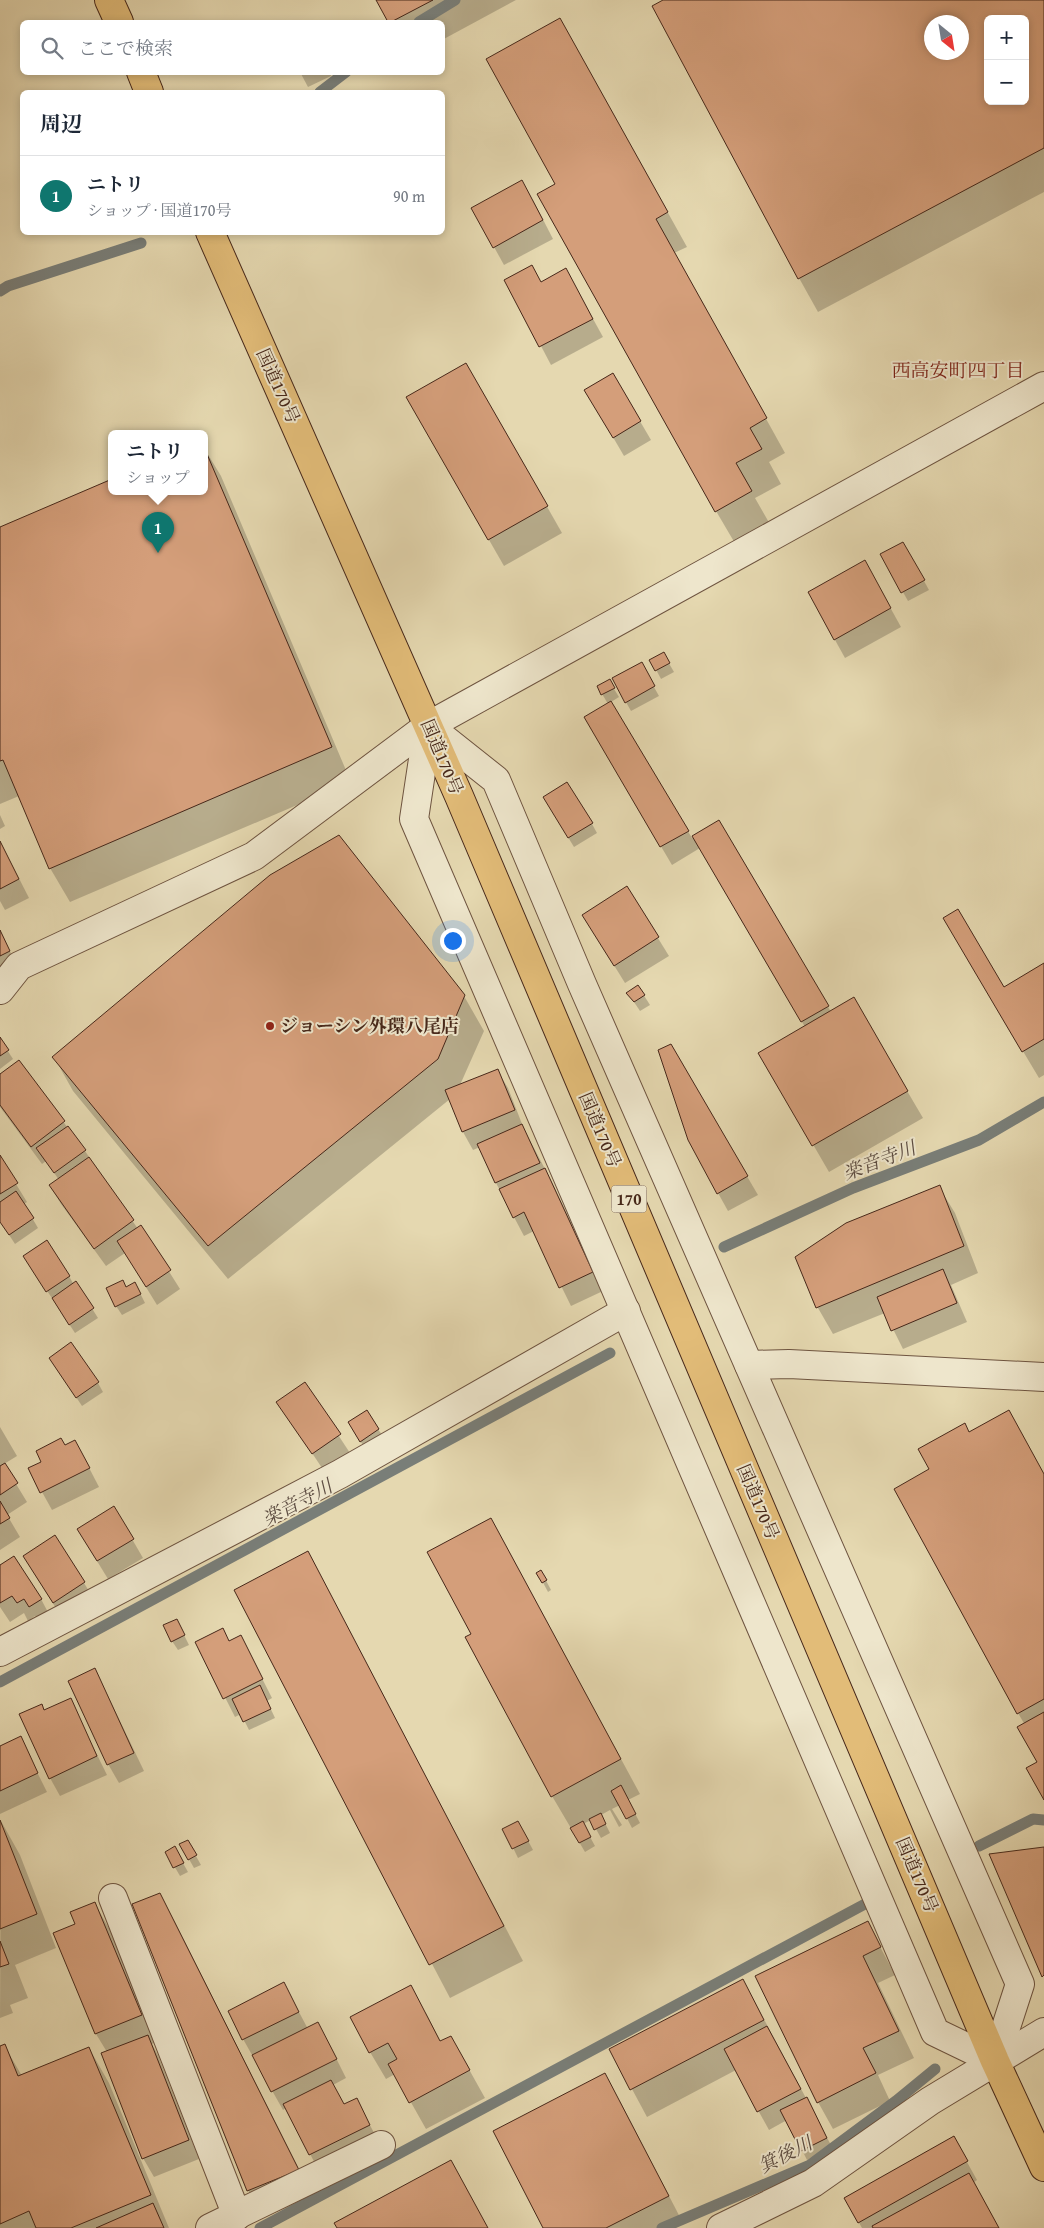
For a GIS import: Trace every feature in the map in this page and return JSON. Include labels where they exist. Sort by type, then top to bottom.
[{"type":"highway","points":[[110,0],[118,20]]},
{"type":"highway","points":[[141,75],[148,90]]},
{"type":"highway","name":"国道170号","points":[[211,235],[428,726],[995,2060],[1044,2167]]},
{"type":"street","points":[[0,990],[19,966],[254,856],[428,726],[1044,386]]},
{"type":"street","points":[[428,726],[414,819],[935,2032],[995,2060]]},
{"type":"street","points":[[428,726],[496,780],[582,984],[1020,1984],[995,2060]]},
{"type":"street","points":[[0,1652],[340,1474],[626,1311]]},
{"type":"street","points":[[749,1365],[789,1364],[1044,1377]]},
{"type":"street","points":[[112,1898],[237,2216]]},
{"type":"street","points":[[721,2228],[813,2183],[930,2100],[1044,2032]]},
{"type":"street","points":[[210,2228],[381,2145]]},
{"type":"building","points":[[376,0],[433,0],[395,20],[387,20]]},
{"type":"building","points":[[663,0],[1044,0],[1044,148],[798,279],[652,6]]},
{"type":"building","points":[[560,18],[668,212],[656,219],[767,418],[750,428],[762,449],[736,463],[752,491],[715,512],[537,194],[555,184],[486,59]]},
{"type":"building","points":[[522,180],[543,220],[493,248],[471,208]]},
{"type":"building","points":[[532,265],[541,282],[566,268],[593,319],[539,347],[504,280]]},
{"type":"building","points":[[466,363],[548,506],[488,540],[406,397]]},
{"type":"building","points":[[613,373],[641,421],[613,438],[584,390]]},
{"type":"building","points":[[208,456],[332,747],[49,869],[3,760],[0,761],[0,527],[108,481],[108,495],[208,495]]},
{"type":"building","points":[[903,542],[925,580],[901,593],[880,554]]},
{"type":"building","points":[[865,560],[891,608],[834,640],[808,592]]},
{"type":"building","points":[[664,652],[670,663],[655,671],[649,660]]},
{"type":"building","points":[[642,662],[655,686],[625,703],[612,678]]},
{"type":"building","points":[[610,679],[615,688],[601,695],[597,686]]},
{"type":"building","points":[[611,701],[689,831],[660,847],[584,717]]},
{"type":"building","points":[[567,782],[593,823],[568,838],[543,797]]},
{"type":"building","points":[[719,820],[829,1006],[801,1022],[692,836]]},
{"type":"building","name":"ジョーシン外環八尾店","points":[[339,835],[465,995],[438,1059],[208,1246],[52,1057],[270,875]]},
{"type":"building","points":[[0,841],[19,879],[0,889]]},
{"type":"building","points":[[627,886],[659,937],[614,966],[582,915]]},
{"type":"building","points":[[958,909],[1004,987],[1044,963],[1044,1039],[1022,1052],[943,918]]},
{"type":"building","points":[[0,930],[10,951],[0,956]]},
{"type":"building","points":[[638,985],[645,995],[634,1002],[626,993]]},
{"type":"building","points":[[854,997],[908,1091],[812,1146],[758,1053]]},
{"type":"building","points":[[0,1037],[9,1050],[0,1056]]},
{"type":"building","points":[[671,1044],[748,1176],[717,1194],[688,1140],[658,1050]]},
{"type":"building","points":[[19,1060],[65,1121],[31,1147],[0,1105],[0,1074]]},
{"type":"building","points":[[498,1069],[515,1110],[462,1132],[445,1090]]},
{"type":"building","points":[[522,1124],[540,1163],[495,1183],[477,1144]]},
{"type":"building","points":[[68,1126],[86,1150],[54,1173],[36,1148]]},
{"type":"building","points":[[0,1155],[18,1183],[0,1194]]},
{"type":"building","points":[[89,1157],[134,1220],[94,1249],[49,1185]]},
{"type":"building","points":[[545,1168],[593,1272],[559,1288],[524,1212],[513,1218],[499,1189]]},
{"type":"building","points":[[940,1185],[964,1246],[816,1308],[795,1257],[846,1223]]},
{"type":"building","points":[[16,1191],[34,1218],[9,1235],[0,1222],[0,1202]]},
{"type":"building","points":[[141,1225],[171,1270],[146,1287],[117,1241]]},
{"type":"building","points":[[47,1240],[70,1276],[46,1292],[23,1256]]},
{"type":"building","points":[[943,1269],[957,1303],[891,1331],[877,1297]]},
{"type":"building","points":[[123,1280],[126,1287],[135,1282],[141,1294],[115,1307],[106,1288]]},
{"type":"building","points":[[76,1281],[94,1308],[69,1325],[52,1298]]},
{"type":"building","points":[[71,1342],[99,1382],[76,1398],[49,1358]]},
{"type":"building","points":[[305,1382],[341,1434],[312,1454],[276,1402]]},
{"type":"building","points":[[367,1410],[379,1429],[360,1442],[348,1422]]},
{"type":"building","points":[[1009,1410],[1044,1474],[1044,1699],[1017,1714],[894,1489],[929,1469],[918,1449],[965,1423],[969,1432]]},
{"type":"building","points":[[61,1438],[65,1445],[75,1440],[90,1468],[40,1493],[28,1468],[41,1462],[36,1451]]},
{"type":"building","points":[[5,1463],[18,1483],[0,1495],[0,1466]]},
{"type":"building","points":[[0,1501],[10,1518],[0,1524]]},
{"type":"building","points":[[114,1506],[134,1539],[97,1561],[77,1529]]},
{"type":"building","points":[[491,1518],[621,1759],[551,1797],[465,1637],[471,1634],[427,1552]]},
{"type":"building","points":[[55,1535],[85,1582],[53,1603],[23,1556]]},
{"type":"building","points":[[308,1551],[504,1926],[429,1965],[234,1590]]},
{"type":"building","points":[[14,1556],[42,1599],[29,1607],[24,1599],[17,1603],[12,1596],[0,1603],[0,1565]]},
{"type":"building","points":[[541,1570],[547,1580],[542,1583],[536,1573]]},
{"type":"building","points":[[177,1619],[185,1635],[171,1642],[163,1625]]},
{"type":"building","points":[[223,1628],[229,1641],[241,1635],[263,1679],[223,1699],[195,1642]]},
{"type":"building","points":[[95,1668],[134,1753],[107,1765],[68,1681]]},
{"type":"building","points":[[260,1685],[271,1709],[243,1722],[232,1699]]},
{"type":"building","points":[[71,1698],[97,1756],[49,1779],[19,1714],[42,1704],[44,1710]]},
{"type":"building","points":[[1044,1712],[1044,1800],[1026,1768],[1037,1762],[1017,1727]]},
{"type":"building","points":[[21,1736],[38,1773],[0,1791],[0,1746]]},
{"type":"building","points":[[621,1785],[636,1814],[626,1819],[611,1791]]},
{"type":"building","points":[[601,1813],[606,1824],[594,1830],[589,1819]]},
{"type":"building","points":[[0,1820],[37,1914],[0,1929]]},
{"type":"building","points":[[518,1821],[529,1841],[512,1849],[502,1829]]},
{"type":"building","points":[[583,1821],[591,1837],[579,1843],[570,1828]]},
{"type":"building","points":[[188,1840],[197,1855],[188,1860],[179,1844]]},
{"type":"building","points":[[175,1846],[184,1863],[173,1868],[165,1852]]},
{"type":"building","points":[[1044,1847],[1044,1975],[1042,1977],[989,1854]]},
{"type":"building","points":[[160,1893],[299,2170],[247,2191],[132,1904]]},
{"type":"building","points":[[95,1902],[142,2015],[95,2034],[53,1933],[75,1924],[70,1912]]},
{"type":"building","points":[[868,1921],[881,1947],[863,1956],[899,2031],[863,2048],[876,2073],[817,2103],[755,1976]]},
{"type":"building","points":[[0,1941],[9,1964],[0,1967]]},
{"type":"building","points":[[743,1979],[764,2020],[630,2090],[609,2049]]},
{"type":"building","points":[[284,1982],[299,2012],[242,2040],[228,2011]]},
{"type":"building","points":[[411,1985],[440,2041],[451,2036],[470,2070],[409,2103],[388,2064],[397,2059],[388,2043],[369,2053],[350,2017]]},
{"type":"building","points":[[318,2022],[337,2059],[271,2092],[252,2055]]},
{"type":"building","points":[[767,2026],[801,2089],[757,2112],[724,2049]]},
{"type":"building","points":[[148,2035],[189,2140],[142,2159],[101,2053]]},
{"type":"building","points":[[5,2044],[18,2076],[89,2047],[151,2195],[71,2228],[36,2228],[29,2211],[0,2224],[0,2046]]},
{"type":"building","points":[[605,2073],[669,2196],[606,2228],[543,2228],[493,2131]]},
{"type":"building","points":[[331,2080],[344,2104],[357,2098],[370,2125],[309,2155],[283,2104]]},
{"type":"building","points":[[807,2097],[827,2138],[801,2151],[780,2110]]},
{"type":"building","points":[[954,2136],[968,2161],[858,2223],[844,2198]]},
{"type":"building","points":[[451,2160],[488,2228],[337,2228],[334,2223]]},
{"type":"building","points":[[969,2173],[999,2228],[873,2228],[872,2226]]},
{"type":"building","points":[[153,2203],[164,2228],[96,2228]]},
{"type":"waterway","points":[[422,20],[455,0]]},
{"type":"waterway","points":[[323,90],[342,75]]},
{"type":"waterway","points":[[0,291],[8,286],[141,243]]},
{"type":"waterway","name":"楽音寺川","points":[[724,1247],[853,1188],[979,1140],[1044,1102]]},
{"type":"waterway","name":"楽音寺川","points":[[0,1682],[610,1353]]},
{"type":"waterway","points":[[979,1846],[1033,1819],[1044,1820]]},
{"type":"waterway","points":[[260,2228],[865,1904]]},
{"type":"waterway","name":"箕後川","points":[[662,2228],[810,2165],[896,2101],[935,2069]]},
{"type":"place","name":"ニトリ","points":[[158,553]]},
{"type":"place","name":"ジョーシン外環八尾店","points":[[270,1026]]},
{"type":"district","name":"西高安町四丁目","points":[[958,370]]}]
